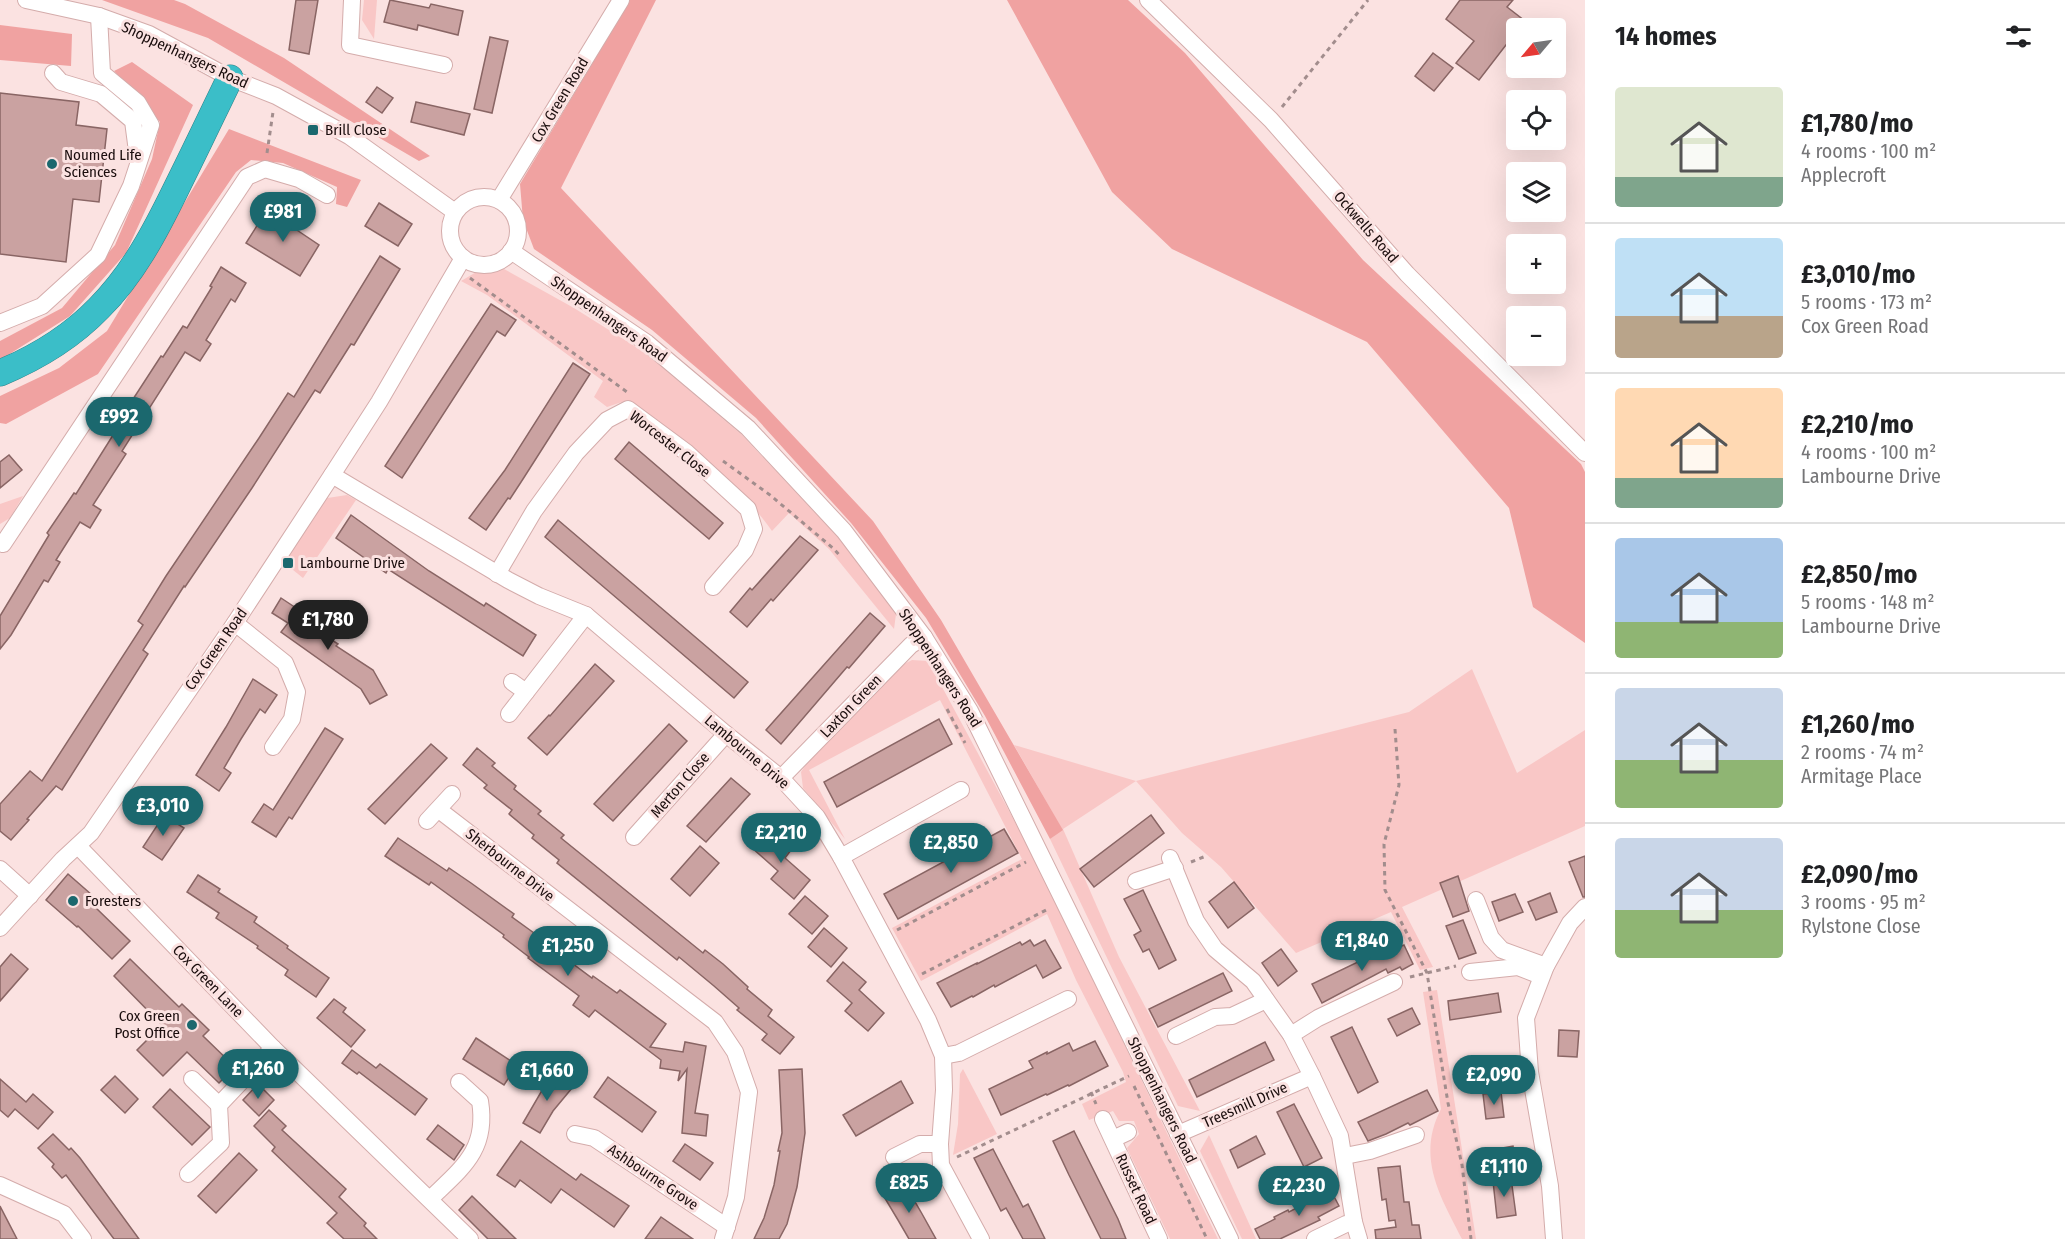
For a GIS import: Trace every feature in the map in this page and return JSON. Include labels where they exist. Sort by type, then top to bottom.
[{"type":"highway","points":[[0,373],[34,357],[61,340],[98,309],[130,271],[159,224],[230,78]]},
{"type":"street","name":"Shoppenhangers Road","points":[[26,0],[99,16],[149,34],[230,78],[276,96],[349,136],[455,212]]},
{"type":"street","points":[[352,0],[350,45],[444,65]]},
{"type":"street","name":"Cox Green Road","points":[[499,200],[621,0]]},
{"type":"street","name":"Ockwells Road","points":[[1148,0],[1271,120],[1407,274],[1585,453]]},
{"type":"street","points":[[0,323],[42,306],[98,255],[132,186],[151,124],[138,104],[102,73],[99,16]]},
{"type":"street","points":[[53,73],[62,82],[101,94],[133,121],[139,163]]},
{"type":"street","points":[[1,545],[247,177],[265,169],[299,179],[327,195]]},
{"type":"street","points":[[490,197],[499,200],[515,217],[518,229],[517,241],[504,259],[494,264],[460,264],[449,232],[455,212],[470,199],[490,197]]},
{"type":"street","name":"Shoppenhangers Road","points":[[511,251],[647,343],[748,428],[844,531],[924,637],[970,711],[1230,1239]]},
{"type":"street","name":"Cox Green Road","points":[[0,928],[63,859],[91,833],[235,623],[332,475],[460,264]]},
{"type":"street","name":"Worcester Close","points":[[497,574],[534,512],[576,453],[607,420],[628,409],[686,452],[748,509],[754,529],[745,550],[713,587]]},
{"type":"street","name":"Lambourne Drive","points":[[332,475],[497,574],[539,596],[586,615],[781,778],[817,817],[841,857],[928,1020],[943,1056],[941,1165],[981,1239]]},
{"type":"street","points":[[509,714],[519,687],[586,615]]},
{"type":"street","points":[[235,623],[285,663],[297,692],[292,719],[273,747]]},
{"type":"street","name":"Laxton Green","points":[[781,778],[911,645],[924,637]]},
{"type":"street","name":"Merton Close","points":[[634,837],[726,734]]},
{"type":"street","points":[[841,857],[961,790]]},
{"type":"street","name":"Sherbourne Drive","points":[[452,794],[433,815],[715,1022],[735,1052],[749,1092],[736,1197],[725,1233]]},
{"type":"street","name":"Cox Green Lane","points":[[78,846],[273,1048],[470,1239]]},
{"type":"street","points":[[1136,881],[1173,863],[1196,921],[1215,949],[1253,981],[1291,1035],[1340,1136],[1354,1222],[1359,1239]]},
{"type":"street","points":[[0,869],[30,896]]},
{"type":"street","points":[[1476,900],[1491,938],[1502,950],[1544,971]]},
{"type":"street","points":[[1554,1239],[1550,1186],[1530,1072],[1527,1018],[1544,971],[1570,923],[1585,907]]},
{"type":"street","points":[[1465,969],[1518,967],[1544,971]]},
{"type":"street","points":[[1291,1035],[1318,1018],[1394,982]]},
{"type":"street","points":[[943,1056],[959,1053],[1068,999]]},
{"type":"street","points":[[1176,1036],[1215,1017],[1232,1016],[1266,1000]]},
{"type":"street","points":[[219,1105],[273,1048]]},
{"type":"street","name":"Treesmill Drive","points":[[1178,1134],[1312,1076]]},
{"type":"street","points":[[188,1174],[221,1143],[219,1105],[192,1079]]},
{"type":"street","points":[[430,1199],[463,1167],[476,1148],[483,1119],[480,1101],[459,1082]]},
{"type":"street","name":"Russet Road","points":[[1103,1119],[1120,1135],[1159,1239]]},
{"type":"street","name":"Ashbourne Grove","points":[[575,1134],[594,1138],[725,1233]]},
{"type":"street","points":[[1345,1156],[1370,1151],[1416,1135]]},
{"type":"street","points":[[894,1157],[920,1144],[940,1144]]},
{"type":"street","points":[[0,1185],[64,1214],[83,1239]]},
{"type":"street","points":[[1315,1239],[1354,1222]]},
{"type":"path","points":[[1271,120],[1368,0]]},
{"type":"path","points":[[265,169],[276,96]]},
{"type":"path","points":[[460,264],[634,397]]},
{"type":"path","points":[[718,458],[770,495],[841,557]]},
{"type":"path","points":[[945,705],[967,746]]},
{"type":"path","points":[[1395,729],[1399,785],[1384,844],[1385,890],[1426,973],[1448,1103],[1462,1165],[1471,1239]]},
{"type":"path","points":[[884,937],[1028,861],[1032,870]]},
{"type":"path","points":[[906,982],[1048,909]]},
{"type":"path","points":[[1394,982],[1426,973],[1465,969]]},
{"type":"path","points":[[941,1165],[1129,1076],[1207,1239]]},
{"type":"shaded area","points":[[102,0],[174,0],[185,4],[284,58],[430,156],[419,161],[208,38]]},
{"type":"shaded area","points":[[364,0],[377,0],[374,39],[362,20]]},
{"type":"shaded area","points":[[630,0],[656,0],[561,188],[873,521],[941,620],[1063,830],[1050,839],[985,716],[926,618],[851,523],[756,418],[652,330],[534,249],[523,220],[520,184]]},
{"type":"shaded area","points":[[1007,0],[1128,0],[1185,53],[1363,260],[1581,464],[1585,472],[1585,643],[1533,607],[1509,508],[1367,342],[1172,249],[1112,192]]},
{"type":"shaded area","points":[[0,25],[72,34],[71,66],[0,60]]},
{"type":"shaded area","points":[[132,62],[193,105],[126,253],[70,316],[0,360],[0,341],[62,308],[115,245],[152,159],[160,122],[114,71]]},
{"type":"shaded area","points":[[229,129],[361,180],[347,207],[336,204],[337,187],[283,163],[251,160],[236,172],[98,374],[6,424],[0,423],[0,396],[59,368],[107,331]]},
{"type":"shaded area","points":[[504,269],[574,308],[644,352],[742,435],[837,536],[896,614],[894,629],[829,549],[789,513],[772,531],[741,494],[686,445],[628,400],[607,407],[594,397],[603,381],[487,295],[461,281],[478,271]]},
{"type":"shaded area","points":[[347,495],[356,500],[303,578],[282,561],[321,499]]},
{"type":"shaded area","points":[[23,496],[10,518],[0,524],[0,504]]},
{"type":"shaded area","points":[[912,660],[928,661],[1034,857],[1218,1239],[1170,1239],[1127,1148],[1139,1134],[1134,1121],[1119,1121],[1113,1111],[1089,1120],[1082,1104],[1126,1082],[1076,980],[1047,914],[921,981],[892,928],[1022,859],[940,700],[809,770],[845,839],[803,788],[801,772],[812,756],[896,668]]},
{"type":"shaded area","points":[[1472,669],[1517,773],[1585,730],[1585,826],[1402,907],[1433,967],[1420,970],[1391,912],[1296,953],[1221,867],[1182,833],[1136,781],[1409,712]]},
{"type":"shaded area","points":[[1014,745],[1136,781],[1063,829],[1119,957],[1200,1111],[1178,1106],[1050,839],[1062,829]]},
{"type":"shaded area","points":[[1437,990],[1476,1239],[1462,1239],[1439,1192],[1431,1160],[1434,1127],[1441,1109],[1423,992]]},
{"type":"shaded area","points":[[963,1069],[997,1134],[953,1155],[958,1124],[960,1074]]},
{"type":"shaded area","points":[[1209,1135],[1256,1239],[1242,1239],[1200,1151]]},
{"type":"building","points":[[296,0],[318,0],[309,54],[289,50]]},
{"type":"building","points":[[390,0],[429,8],[431,4],[463,11],[458,35],[418,25],[417,30],[384,22]]},
{"type":"building","points":[[1460,0],[1513,0],[1507,7],[1521,18],[1506,18],[1506,45],[1479,80],[1456,63],[1474,41],[1446,19]]},
{"type":"building","points":[[490,37],[508,41],[492,113],[474,109]]},
{"type":"building","points":[[1433,53],[1453,68],[1434,91],[1415,76]]},
{"type":"building","points":[[377,87],[393,98],[382,113],[366,102]]},
{"type":"building","name":"Noumed Life Sciences","points":[[0,93],[79,102],[76,125],[107,129],[99,202],[73,199],[66,262],[0,254]]},
{"type":"building","points":[[416,102],[470,114],[464,135],[411,122]]},
{"type":"building","points":[[379,203],[412,224],[398,246],[365,226]]},
{"type":"building","points":[[267,210],[319,245],[300,276],[246,243]]},
{"type":"building","points":[[380,256],[400,269],[354,345],[351,344],[320,393],[315,390],[252,488],[184,586],[143,650],[148,654],[62,790],[56,786],[11,840],[0,831],[0,804],[30,771],[42,781],[143,625],[138,621],[166,576],[288,393],[294,397]]},
{"type":"building","points":[[221,267],[246,283],[235,302],[231,299],[206,340],[211,344],[200,361],[185,352],[122,451],[126,454],[93,505],[101,510],[90,528],[80,522],[56,560],[60,562],[48,582],[44,580],[0,649],[0,616],[49,535],[47,533],[74,493],[76,494],[115,432],[113,430],[161,356],[163,357],[183,326],[187,328],[212,287],[210,286]]},
{"type":"building","points":[[491,304],[516,320],[505,336],[497,331],[402,478],[385,466]]},
{"type":"building","points":[[573,363],[590,374],[510,499],[508,498],[486,530],[469,518],[505,470]]},
{"type":"building","points":[[629,442],[723,523],[709,539],[615,459]]},
{"type":"building","points":[[9,455],[22,470],[0,488],[0,462]]},
{"type":"building","points":[[351,515],[429,571],[484,606],[486,603],[536,635],[523,656],[388,569],[386,573],[336,538]]},
{"type":"building","points":[[558,520],[748,682],[734,698],[545,537]]},
{"type":"building","points":[[800,536],[818,550],[747,627],[730,612]]},
{"type":"building","points":[[281,598],[314,620],[310,626],[373,670],[387,695],[370,704],[361,689],[281,632],[288,623],[272,613]]},
{"type":"building","points":[[870,613],[885,626],[781,744],[766,730]]},
{"type":"building","points":[[595,664],[614,681],[547,755],[528,738]]},
{"type":"building","points":[[253,679],[277,695],[265,713],[260,709],[241,739],[224,768],[231,773],[219,791],[196,775]]},
{"type":"building","points":[[939,719],[952,744],[837,807],[824,782]]},
{"type":"building","points":[[669,724],[687,741],[613,821],[594,804]]},
{"type":"building","points":[[325,728],[343,739],[292,819],[289,817],[276,837],[252,822],[264,804],[273,810]]},
{"type":"building","points":[[431,744],[447,758],[385,824],[368,809]]},
{"type":"building","points":[[477,748],[495,763],[492,766],[516,786],[514,789],[541,811],[538,814],[564,835],[561,838],[703,953],[705,950],[723,964],[748,987],[747,989],[772,1010],[768,1016],[794,1037],[780,1054],[762,1040],[767,1034],[737,1010],[739,1008],[714,986],[679,957],[677,960],[557,863],[559,860],[532,838],[534,835],[509,814],[512,810],[484,788],[487,785],[463,765]]},
{"type":"building","points":[[731,778],[750,794],[706,842],[687,826]]},
{"type":"building","points":[[164,815],[184,828],[162,860],[143,847]]},
{"type":"building","points":[[1151,815],[1164,833],[1094,887],[1080,869]]},
{"type":"building","points":[[1004,829],[1018,853],[898,919],[884,894]]},
{"type":"building","points":[[768,830],[791,850],[785,858],[810,880],[794,899],[771,879],[778,871],[752,848]]},
{"type":"building","points":[[398,838],[447,871],[449,868],[471,883],[514,914],[512,917],[592,978],[593,976],[617,993],[620,990],[666,1024],[650,1047],[683,1052],[685,1042],[706,1046],[695,1113],[708,1115],[706,1136],[682,1133],[687,1069],[678,1081],[680,1071],[660,1068],[661,1060],[595,1010],[589,1017],[573,1005],[579,996],[528,958],[503,937],[504,935],[431,882],[429,885],[385,856]]},
{"type":"building","points":[[700,846],[719,863],[690,896],[671,879]]},
{"type":"building","points":[[1585,856],[1585,897],[1583,897],[1569,862]]},
{"type":"building","points":[[68,874],[100,902],[95,907],[130,941],[112,959],[78,926],[46,900]]},
{"type":"building","points":[[198,875],[220,889],[218,892],[257,917],[254,922],[329,978],[316,997],[285,975],[288,970],[257,948],[258,946],[216,918],[219,913],[187,892]]},
{"type":"building","points":[[1458,876],[1469,911],[1453,917],[1440,883]]},
{"type":"building","points":[[1234,882],[1254,908],[1228,928],[1209,902]]},
{"type":"building","points":[[1143,890],[1176,960],[1159,969],[1149,949],[1143,952],[1134,935],[1141,931],[1124,899]]},
{"type":"building","points":[[1550,893],[1557,912],[1536,920],[1528,902]]},
{"type":"building","points":[[1515,894],[1523,912],[1499,921],[1492,902]]},
{"type":"building","points":[[805,896],[828,916],[812,934],[789,914]]},
{"type":"building","points":[[1463,920],[1476,953],[1459,959],[1446,926]]},
{"type":"building","points":[[824,928],[847,948],[831,967],[808,947]]},
{"type":"building","points":[[1030,940],[1034,946],[1045,940],[1061,968],[1043,978],[1036,965],[951,1007],[937,983],[1020,942],[1022,945]]},
{"type":"building","points":[[1404,945],[1413,964],[1402,970],[1400,967],[1388,973],[1386,969],[1322,1003],[1312,984],[1389,947],[1391,951]]},
{"type":"building","points":[[1281,949],[1297,971],[1278,986],[1262,963]]},
{"type":"building","points":[[11,954],[28,969],[0,1001],[0,967]]},
{"type":"building","points":[[130,959],[179,1007],[182,1004],[209,1030],[203,1036],[235,1067],[219,1083],[187,1052],[163,1076],[137,1050],[162,1025],[114,976]]},
{"type":"building","points":[[843,962],[866,982],[859,990],[884,1013],[868,1031],[845,1011],[852,1003],[827,981]]},
{"type":"building","points":[[1223,973],[1232,991],[1158,1027],[1149,1009]]},
{"type":"building","points":[[1498,993],[1501,1012],[1450,1020],[1448,1001]]},
{"type":"building","points":[[334,999],[346,1008],[343,1012],[365,1030],[351,1047],[317,1018]]},
{"type":"building","points":[[1412,1008],[1420,1024],[1397,1036],[1388,1019]]},
{"type":"building","points":[[1352,1027],[1378,1082],[1358,1093],[1331,1037]]},
{"type":"building","points":[[1559,1030],[1579,1031],[1577,1057],[1558,1056]]},
{"type":"building","points":[[476,1038],[517,1065],[504,1085],[463,1059]]},
{"type":"building","points":[[1095,1041],[1108,1066],[1069,1086],[1001,1115],[989,1089],[1033,1068],[1029,1061],[1047,1052],[1047,1054],[1069,1043],[1073,1051]]},
{"type":"building","points":[[1265,1042],[1274,1060],[1197,1097],[1189,1080]]},
{"type":"building","points":[[352,1050],[376,1068],[380,1064],[427,1099],[415,1115],[359,1072],[357,1074],[342,1063]]},
{"type":"building","points":[[1486,1066],[1489,1091],[1471,1093],[1468,1069]]},
{"type":"building","points":[[802,1069],[805,1133],[797,1187],[787,1224],[779,1239],[754,1239],[764,1218],[774,1185],[780,1151],[778,1151],[782,1133],[779,1070]]},
{"type":"building","points":[[553,1072],[572,1088],[553,1111],[540,1133],[523,1123],[544,1087],[542,1085]]},
{"type":"building","points":[[115,1076],[138,1099],[125,1113],[101,1090]]},
{"type":"building","points":[[608,1077],[656,1112],[642,1132],[594,1097]]},
{"type":"building","points":[[0,1079],[26,1102],[33,1094],[53,1112],[38,1129],[15,1109],[8,1117],[0,1110]]},
{"type":"building","points":[[901,1081],[913,1103],[856,1136],[843,1115]]},
{"type":"building","points":[[258,1084],[274,1100],[259,1116],[243,1100]]},
{"type":"building","points":[[170,1089],[210,1127],[192,1145],[153,1107]]},
{"type":"building","points":[[1427,1090],[1438,1111],[1410,1125],[1408,1123],[1368,1141],[1358,1122]]},
{"type":"building","points":[[1501,1092],[1504,1117],[1486,1119],[1483,1094]]},
{"type":"building","points":[[1294,1104],[1322,1158],[1304,1167],[1277,1112]]},
{"type":"building","points":[[269,1110],[286,1126],[282,1130],[346,1189],[339,1197],[366,1223],[364,1226],[377,1239],[344,1239],[327,1223],[337,1213],[272,1151],[275,1147],[254,1126]]},
{"type":"building","points":[[438,1125],[464,1145],[454,1160],[427,1139]]},
{"type":"building","points":[[1074,1131],[1126,1239],[1101,1239],[1069,1175],[1053,1141]]},
{"type":"building","points":[[53,1134],[80,1158],[139,1239],[114,1239],[66,1175],[62,1178],[52,1167],[54,1164],[38,1148]]},
{"type":"building","points":[[1256,1136],[1265,1154],[1238,1168],[1230,1150]]},
{"type":"building","points":[[521,1141],[576,1180],[581,1174],[629,1206],[614,1227],[561,1189],[551,1203],[520,1180],[515,1187],[497,1175]]},
{"type":"building","points":[[685,1144],[713,1163],[700,1180],[673,1161]]},
{"type":"building","points":[[1513,1146],[1517,1171],[1499,1173],[1496,1149]]},
{"type":"building","points":[[993,1149],[1023,1207],[1028,1204],[1045,1239],[1023,1239],[1006,1208],[1001,1211],[974,1158]]},
{"type":"building","points":[[239,1153],[257,1170],[216,1213],[198,1196]]},
{"type":"building","points":[[1400,1166],[1404,1202],[1409,1202],[1412,1225],[1419,1225],[1421,1239],[1376,1239],[1375,1230],[1396,1227],[1395,1220],[1389,1221],[1386,1199],[1382,1200],[1378,1168]]},
{"type":"building","points":[[1511,1178],[1516,1215],[1497,1218],[1493,1181]]},
{"type":"building","points":[[904,1183],[936,1239],[909,1239],[883,1195]]},
{"type":"building","points":[[1329,1187],[1339,1206],[1318,1217],[1320,1220],[1280,1239],[1260,1239],[1255,1229],[1275,1219],[1274,1217],[1316,1198],[1314,1195]]},
{"type":"building","points":[[472,1196],[516,1239],[488,1239],[459,1210]]},
{"type":"building","points":[[0,1206],[17,1239],[0,1239]]},
{"type":"building","points":[[661,1217],[693,1239],[645,1239]]},
{"type":"place","name":"Brill Close","points":[[313,130]]},
{"type":"place","name":"Noumed Life Sciences","points":[[52,164]]},
{"type":"place","name":"Lambourne Drive","points":[[288,563]]},
{"type":"place","name":"Foresters","points":[[73,901]]},
{"type":"place","name":"Cox Green Post Office","points":[[192,1025]]}]
